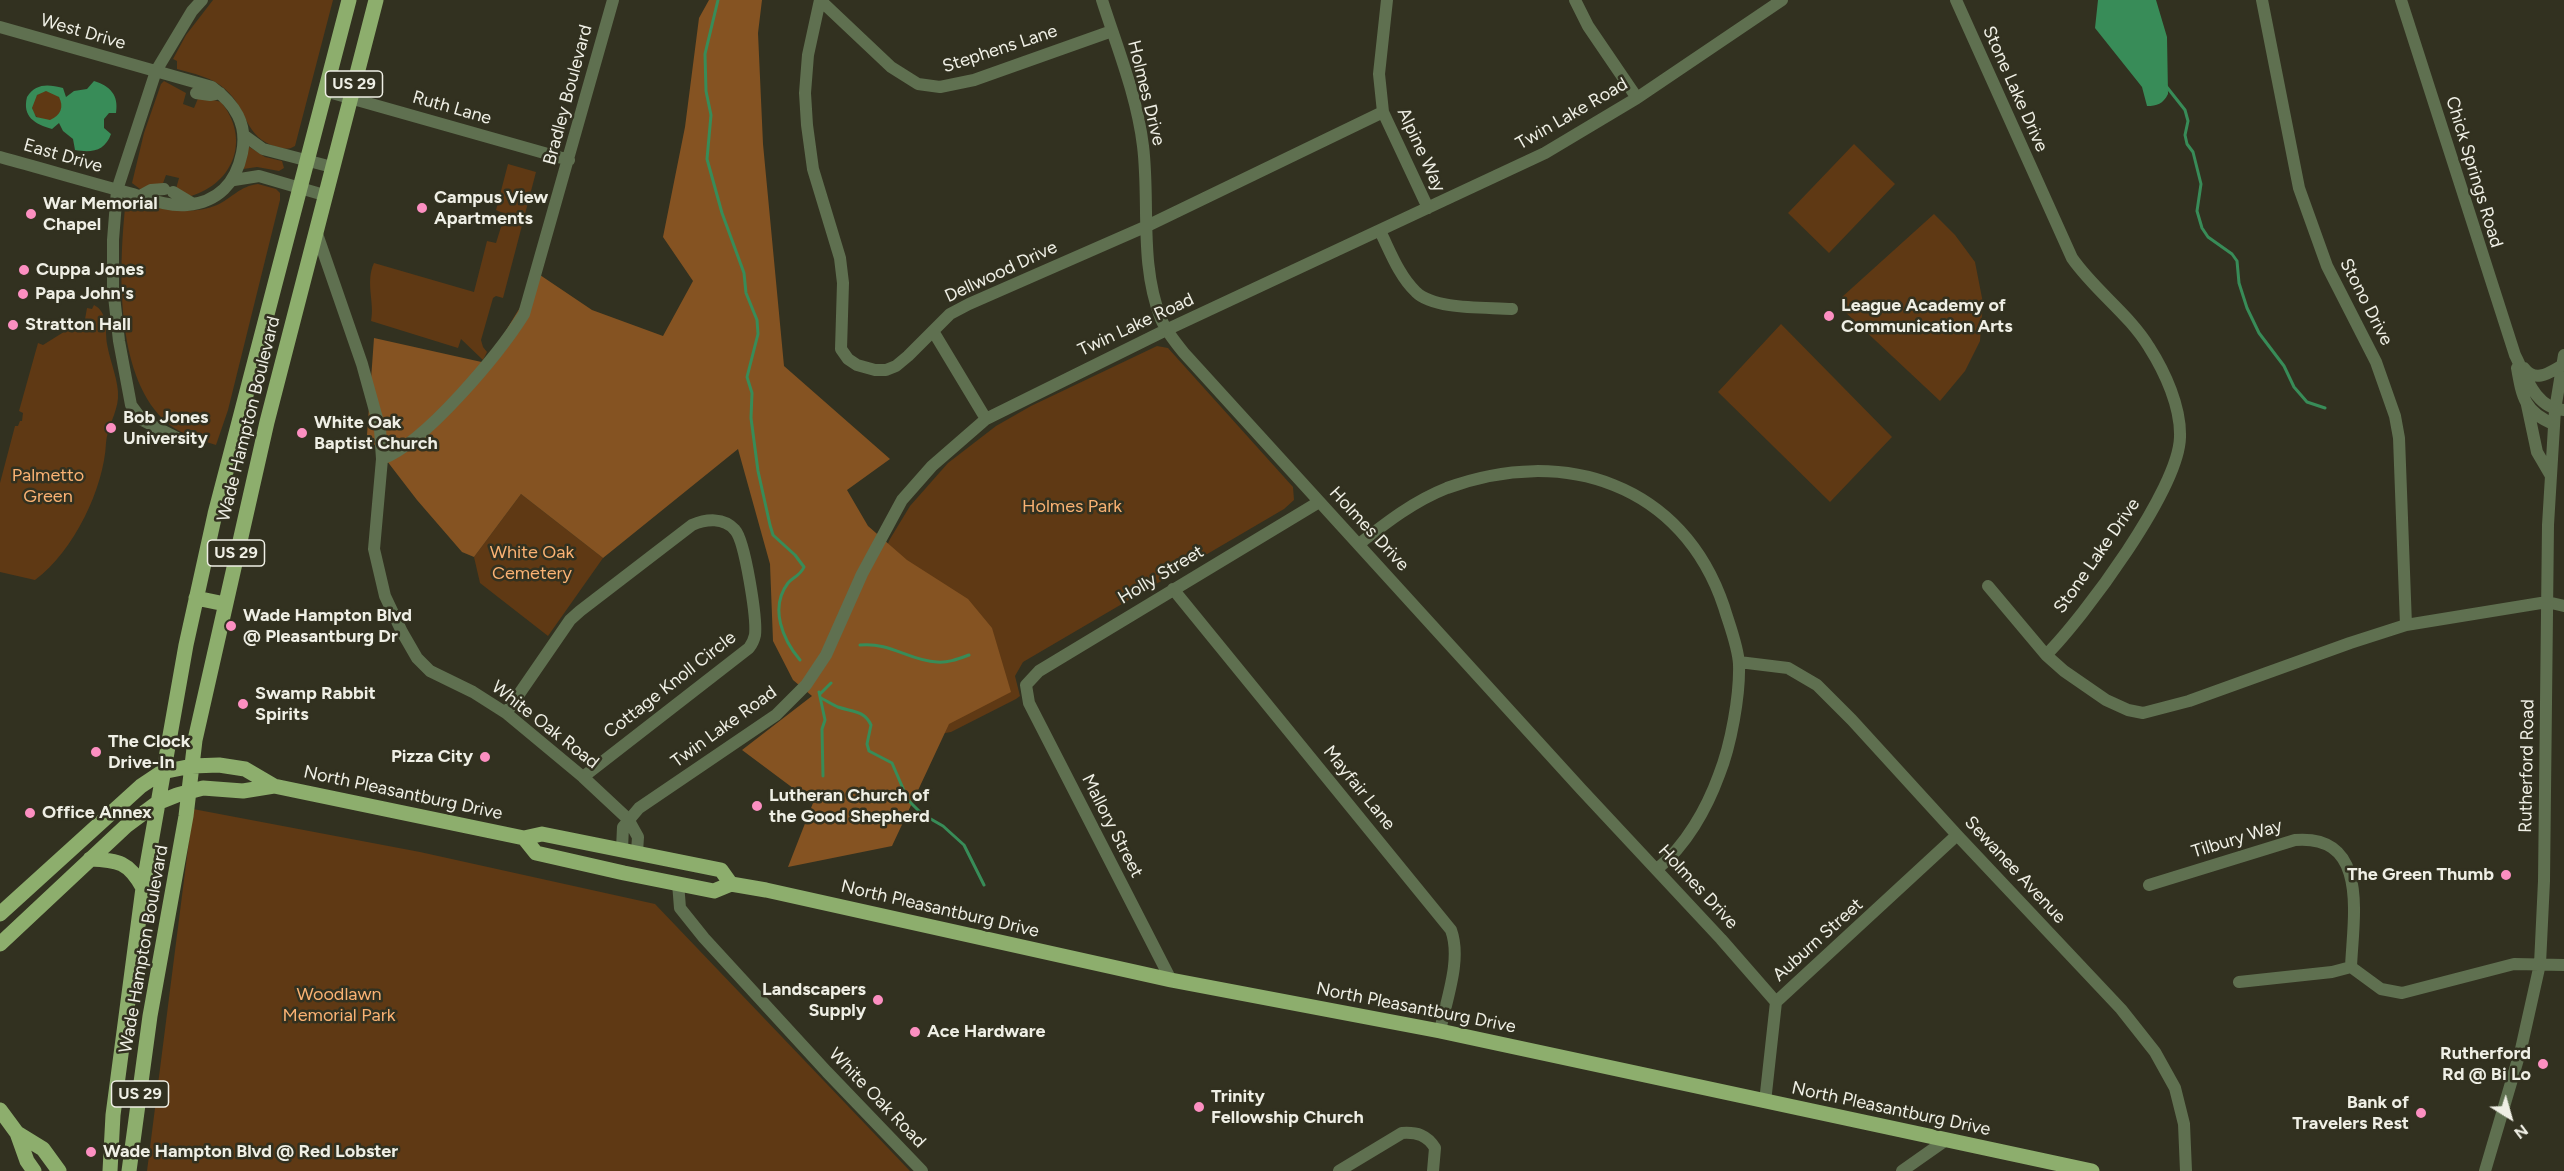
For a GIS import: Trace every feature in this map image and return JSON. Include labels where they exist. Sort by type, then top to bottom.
[{"type":"main road","name":"Wade Hampton Boulevard","points":[[108,1167],[122,1040],[143,888],[162,772],[196,598],[215,514],[349,0]]},
{"type":"main road","name":"Wade Hampton Boulevard","points":[[129,1171],[150,1016],[202,709],[298,299],[376,0]]},
{"type":"main road","points":[[273,294],[298,299]]},
{"type":"main road","points":[[196,598],[225,604]]},
{"type":"main road","points":[[175,706],[202,709]]},
{"type":"main road","name":"North Pleasantburg Drive","points":[[0,914],[141,786],[162,772],[192,766],[219,765],[245,769],[274,786],[524,838],[542,834],[630,850],[721,870],[731,884]]},
{"type":"main road","name":"North Pleasantburg Drive","points":[[0,944],[126,826],[157,803],[189,790],[203,788],[243,790],[274,786]]},
{"type":"main road","name":"North Pleasantburg Drive","points":[[524,838],[536,853],[714,891],[731,884],[1171,980],[1440,1031],[2092,1171]]},
{"type":"main road","points":[[90,859],[120,862],[136,874],[143,888]]},
{"type":"main road","points":[[0,1110],[17,1133],[27,1161],[34,1171]]},
{"type":"main road","points":[[17,1133],[43,1149],[59,1171]]},
{"type":"street","points":[[181,440],[142,420],[131,405],[119,341],[113,288],[113,240],[117,190],[156,71],[192,11],[202,0]]},
{"type":"street","name":"Bradley Boulevard","points":[[382,459],[404,448],[442,412],[506,344],[524,314],[570,160],[613,0]]},
{"type":"street","name":"Stephens Lane","points":[[820,0],[891,67],[908,79],[929,86],[949,87],[974,80],[1112,31]]},
{"type":"street","name":"Dellwood Drive","points":[[820,0],[808,54],[805,93],[813,169],[840,258],[843,283],[842,349],[848,359],[857,365],[875,370],[886,370],[902,361],[950,314],[969,304],[1147,226],[1383,112]]},
{"type":"street","name":"Holmes Drive","points":[[1102,0],[1132,98],[1143,145],[1148,271],[1166,330],[1184,353],[1319,502],[1657,869],[1776,1002]]},
{"type":"street","name":"Alpine Way","points":[[1388,0],[1379,74],[1383,112],[1428,208]]},
{"type":"street","points":[[1575,0],[1579,12],[1637,98]]},
{"type":"street","name":"Twin Lake Road","points":[[628,819],[639,808],[776,716],[806,686],[826,655],[862,574],[902,500],[932,466],[986,419],[1166,330],[1545,153],[1637,98],[1782,0]]},
{"type":"street","name":"Stone Lake Drive","points":[[1956,0],[2072,258],[2094,287],[2130,322],[2150,349],[2163,372],[2178,420],[2180,437],[2177,456],[2160,496],[2128,549],[2061,640],[2046,655]]},
{"type":"street","name":"Stono Drive","points":[[2262,0],[2299,188],[2327,266],[2376,362],[2395,416],[2399,438],[2406,625]]},
{"type":"street","name":"Chick Springs Road","points":[[2401,0],[2514,355],[2537,452],[2551,477]]},
{"type":"street","name":"West Drive","points":[[0,27],[181,77],[213,87],[220,93]]},
{"type":"street","points":[[140,196],[151,190],[169,190],[194,204],[204,202],[220,193],[234,180],[245,136],[240,116],[220,93],[210,95],[193,92],[183,87],[181,77]]},
{"type":"street","name":"Ruth Lane","points":[[325,91],[570,160]]},
{"type":"street","points":[[245,136],[263,149],[332,167]]},
{"type":"street","name":"East Drive","points":[[0,157],[140,196],[184,206],[194,204]]},
{"type":"street","points":[[234,180],[259,176],[324,195]]},
{"type":"street","name":"White Oak Road","points":[[315,230],[373,401],[380,429],[382,459],[374,549],[376,567],[402,632],[417,658],[430,671],[474,692],[506,712],[583,777],[628,819],[638,837],[630,850]]},
{"type":"street","points":[[1380,231],[1400,270],[1416,292],[1426,299],[1441,303],[1512,309]]},
{"type":"street","points":[[933,331],[986,419]]},
{"type":"street","points":[[2514,355],[2527,372],[2535,376],[2543,376],[2563,360]]},
{"type":"street","name":"Chick Springs Road","points":[[2514,355],[2541,402],[2559,410]]},
{"type":"street","name":"Rutherford Road","points":[[2485,1171],[2521,1049],[2540,964],[2544,880],[2547,602],[2551,477],[2554,424],[2559,410],[2563,360]]},
{"type":"street","points":[[2526,404],[2535,415],[2554,424]]},
{"type":"street","points":[[1359,544],[1410,506],[1448,488],[1475,480],[1526,472],[1564,473],[1598,478],[1632,492],[1675,524],[1694,545],[1719,592],[1739,662],[1732,733],[1715,787],[1693,827],[1666,862],[1657,869]]},
{"type":"street","name":"Holly Street","points":[[1026,686],[1039,671],[1319,502]]},
{"type":"street","name":"Cottage Knoll Circle","points":[[506,712],[570,620],[580,611],[692,525],[714,519],[733,527],[741,540],[755,615],[753,642],[749,648],[583,777]]},
{"type":"street","points":[[1988,586],[2046,655],[2064,671],[2106,700],[2128,710],[2143,712],[2188,701],[2406,625],[2547,602],[2564,606]]},
{"type":"street","name":"Mayfair Lane","points":[[1173,589],[1451,930],[1455,941],[1455,955],[1440,1031]]},
{"type":"street","name":"Sewanee Avenue","points":[[1739,662],[1788,668],[1817,686],[1852,720],[2121,1009],[2155,1052],[2180,1102],[2184,1124],[2186,1171]]},
{"type":"street","name":"Mallory Street","points":[[1026,686],[1029,703],[1171,980]]},
{"type":"street","name":"Auburn Street","points":[[1765,1102],[1776,1002],[1957,835]]},
{"type":"street","name":"Tilbury Way","points":[[2149,885],[2295,840],[2309,839],[2328,844],[2344,861],[2352,882],[2351,967]]},
{"type":"street","name":"White Oak Road","points":[[678,883],[680,908],[704,938],[922,1171]]},
{"type":"street","points":[[2240,982],[2332,972],[2351,967],[2381,989],[2402,993],[2514,964],[2564,965]]},
{"type":"street","points":[[1339,1171],[1402,1133],[1412,1132],[1425,1137],[1435,1148],[1433,1171]]},
{"type":"street","points":[[1902,1171],[1946,1140]]},
{"type":"green space","points":[[213,0],[333,0],[295,146],[284,149],[258,137],[233,97],[225,89],[209,79],[177,69],[177,61],[173,59],[186,35]]},
{"type":"green space","points":[[164,81],[186,93],[183,104],[194,108],[199,96],[221,102],[235,130],[236,145],[227,170],[206,190],[191,196],[176,189],[179,178],[166,175],[162,186],[140,189],[132,183],[144,133]]},
{"type":"green space","points":[[47,91],[53,92],[61,100],[61,112],[53,120],[47,121],[41,120],[33,112],[32,106],[33,100],[41,92]]},
{"type":"green space","points":[[1854,144],[1895,184],[1829,253],[1788,213]]},
{"type":"green space","points":[[248,146],[265,157],[282,161],[284,168],[279,171],[257,167],[243,169]]},
{"type":"green space","points":[[508,164],[536,172],[503,298],[496,296],[493,298],[481,340],[487,352],[483,360],[461,339],[458,348],[371,321],[370,278],[374,263],[474,292],[487,241],[496,243],[505,214],[496,210]]},
{"type":"green space","points":[[258,184],[276,189],[280,193],[280,200],[228,410],[216,445],[188,435],[163,419],[147,399],[136,375],[128,348],[122,289],[125,208],[129,208],[134,201],[175,210],[207,209],[246,187]]},
{"type":"green space","points":[[1934,214],[1955,235],[1975,262],[1983,303],[1980,341],[1965,371],[1940,401],[1844,311],[1842,297]]},
{"type":"green space","name":"Palmetto Green","points":[[94,305],[104,317],[118,398],[107,437],[100,479],[74,536],[49,568],[35,580],[0,572],[0,483],[15,426],[22,421],[23,413],[19,411],[38,343],[43,345],[75,325],[84,325],[87,308],[92,309]]},
{"type":"green space","points":[[1781,324],[1892,437],[1830,502],[1718,392]]},
{"type":"green space","name":"Holmes Park","points":[[1157,346],[1168,348],[1293,487],[1294,500],[1284,509],[1023,662],[1015,676],[1020,696],[1016,699],[951,732],[895,742],[874,573],[890,539],[910,506],[948,463],[996,426],[1031,406]]},
{"type":"green space","name":"White Oak Cemetery","points":[[521,494],[603,558],[548,636],[480,583],[474,557]]},
{"type":"green space","name":"Woodlawn Memorial Park","points":[[193,809],[420,852],[655,904],[910,1171],[147,1171]]},
{"type":"shaded area","points":[[709,0],[762,0],[758,33],[763,144],[784,366],[890,459],[847,490],[868,526],[907,560],[968,599],[992,628],[1011,692],[949,724],[892,846],[788,867],[813,803],[742,750],[812,696],[793,680],[773,641],[770,564],[738,449],[603,558],[521,494],[474,557],[462,552],[417,500],[367,435],[374,338],[486,363],[540,275],[592,310],[663,336],[693,281],[663,237],[685,127],[699,18]]},
{"type":"shaded area","points":[[2098,0],[2156,0],[2167,37],[2168,94],[2159,104],[2147,106],[2142,87],[2095,28]]},
{"type":"shaded area","points":[[94,81],[100,83],[115,96],[117,107],[116,113],[109,113],[104,119],[104,128],[111,134],[105,144],[97,150],[75,150],[73,139],[63,131],[59,123],[52,129],[40,125],[31,119],[26,110],[27,97],[38,87],[47,85],[63,88],[66,97],[74,91],[87,89]],"holes":[[[46,91],[59,97],[61,107],[57,116],[50,120],[36,117],[32,108],[37,95]]]},
{"type":"waterway","points":[[718,0],[705,54],[706,91],[711,115],[707,159],[722,213],[744,273],[746,293],[757,320],[758,334],[747,377],[752,393],[751,418],[758,471],[770,525],[773,535],[795,555],[804,567],[788,583],[779,603],[780,623],[788,643],[800,660]]},
{"type":"waterway","points":[[2166,86],[2185,110],[2188,121],[2185,135],[2187,144],[2193,152],[2201,184],[2197,211],[2202,228],[2208,237],[2232,254],[2237,261],[2239,283],[2247,308],[2259,333],[2284,366],[2294,387],[2307,402],[2325,408]]},
{"type":"waterway","points":[[860,645],[881,646],[937,662],[969,655]]},
{"type":"waterway","points":[[820,694],[831,683]]},
{"type":"waterway","points":[[819,692],[825,720],[822,729],[823,776]]},
{"type":"waterway","points":[[821,698],[838,707],[857,712],[868,720],[871,725],[867,744],[869,751],[892,763],[908,800],[922,814],[943,826],[964,845],[984,885]]},
{"type":"place","name":"Campus View Apartments","points":[[422,208]]},
{"type":"place","name":"War Memorial Chapel","points":[[31,214]]},
{"type":"place","name":"Cuppa Jones","points":[[24,270]]},
{"type":"place","name":"Papa John's","points":[[23,294]]},
{"type":"place","name":"League Academy of Communication Arts","points":[[1829,316]]},
{"type":"place","name":"Stratton Hall","points":[[13,325]]},
{"type":"place","name":"Bob Jones University","points":[[111,428]]},
{"type":"place","name":"White Oak Baptist Church","points":[[302,433]]},
{"type":"place","name":"Wade Hampton Blvd @ Pleasantburg Dr","points":[[231,626]]},
{"type":"place","name":"Swamp Rabbit Spirits","points":[[243,704]]},
{"type":"place","name":"The Clock Drive-In","points":[[96,752]]},
{"type":"place","name":"Pizza City","points":[[485,757]]},
{"type":"place","name":"Lutheran Church of the Good Shepherd","points":[[757,806]]},
{"type":"place","name":"Office Annex","points":[[30,813]]},
{"type":"place","name":"The Green Thumb","points":[[2506,875]]},
{"type":"place","name":"Landscapers Supply","points":[[878,1000]]},
{"type":"place","name":"Ace Hardware","points":[[915,1032]]},
{"type":"place","name":"Rutherford Rd @ Bi Lo","points":[[2543,1064]]},
{"type":"place","name":"Trinity Fellowship Church","points":[[1199,1107]]},
{"type":"place","name":"Bank of Travelers Rest","points":[[2421,1113]]},
{"type":"place","name":"Wade Hampton Blvd @ Red Lobster","points":[[91,1152]]}]
